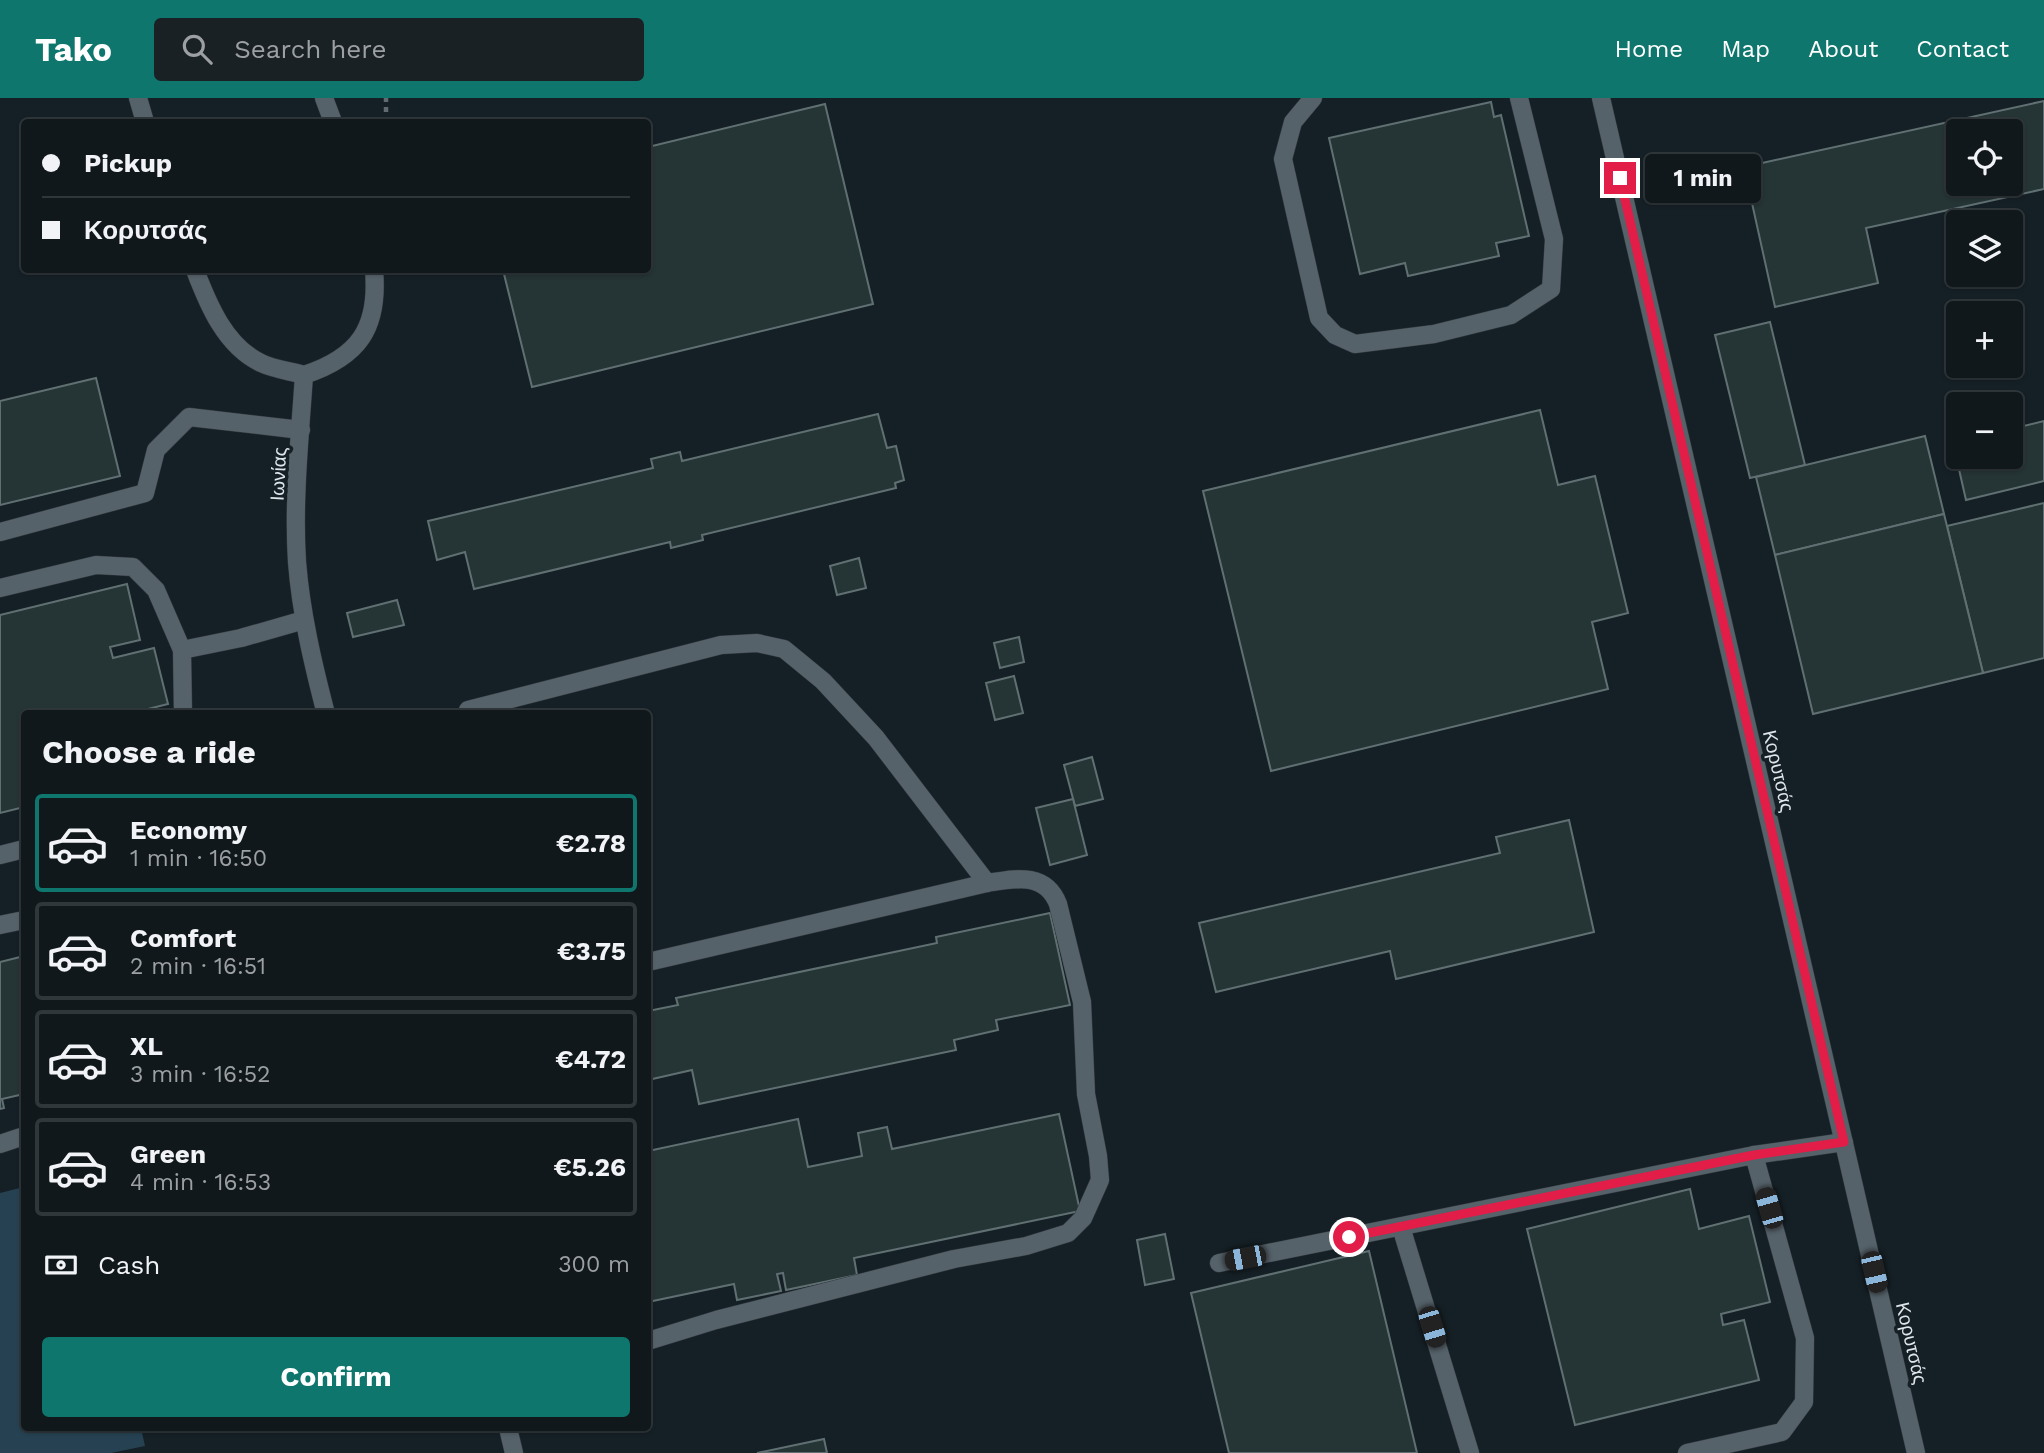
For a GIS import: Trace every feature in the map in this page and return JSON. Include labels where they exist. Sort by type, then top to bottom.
[{"type":"street","points":[[138,98],[144,119]]},
{"type":"street","points":[[324,98],[332,119]]},
{"type":"street","points":[[1313,98],[1293,122],[1283,159],[1318,318],[1335,335],[1355,344],[1434,334],[1511,316],[1551,289],[1554,239],[1519,98]]},
{"type":"street","name":"Κορυτσάς","points":[[1601,98],[1916,1453]]},
{"type":"street","points":[[196,273],[209,307],[234,342],[260,363],[304,375],[340,361],[359,344],[371,316],[374,273]]},
{"type":"street","name":"Ιωνίας","points":[[304,375],[297,561],[304,620],[325,710]]},
{"type":"street","points":[[0,532],[145,493],[156,450],[189,416],[301,430]]},
{"type":"street","points":[[0,588],[96,565],[133,567],[156,590],[182,650],[183,710]]},
{"type":"street","points":[[182,650],[241,638],[304,620]]},
{"type":"street","points":[[468,710],[721,645],[757,643],[784,649],[823,681],[876,738],[987,883]]},
{"type":"street","points":[[0,855],[21,850]]},
{"type":"street","points":[[651,961],[987,883],[1020,878],[1034,879],[1053,895],[1058,904],[1082,1002],[1086,1094],[1100,1181],[1083,1219],[1068,1233],[1026,1247],[954,1259],[716,1320],[651,1340]]},
{"type":"street","points":[[0,925],[21,921]]},
{"type":"street","points":[[0,1144],[21,1137]]},
{"type":"street","points":[[1219,1263],[1754,1155],[1844,1142]]},
{"type":"street","points":[[1687,1453],[1782,1433],[1804,1402],[1805,1338],[1754,1155]]},
{"type":"street","points":[[1401,1227],[1470,1453]]},
{"type":"street","points":[[509,1431],[514,1453]]},
{"type":"path","points":[[386,98],[386,119]]},
{"type":"shaded area","points":[[21,1188],[21,1431],[142,1431],[145,1446],[111,1453],[0,1453],[0,1193]]},
{"type":"building","points":[[2044,101],[2044,189],[2023,194],[2023,119],[1962,119]]},
{"type":"building","points":[[1491,102],[1494,117],[1501,115],[1529,236],[1496,243],[1499,256],[1408,276],[1405,263],[1360,274],[1329,138]]},
{"type":"building","points":[[825,104],[873,304],[532,387],[504,273],[651,273],[651,146]]},
{"type":"building","points":[[1946,123],[1946,196],[2012,196],[1866,228],[1878,283],[1775,307],[1744,167]]},
{"type":"building","points":[[1770,322],[1805,465],[1750,478],[1715,335]]},
{"type":"building","points":[[96,378],[120,476],[0,505],[0,401]]},
{"type":"building","points":[[1540,410],[1558,485],[1595,476],[1628,613],[1592,622],[1608,689],[1271,771],[1203,491]]},
{"type":"building","points":[[878,414],[887,448],[896,446],[904,480],[895,483],[896,488],[702,535],[703,540],[671,548],[670,542],[474,589],[465,552],[437,560],[428,521],[653,468],[651,459],[680,452],[682,461]]},
{"type":"building","points":[[2044,421],[2044,481],[1966,500],[1959,469],[2023,469],[2023,426]]},
{"type":"building","points":[[1925,436],[1944,514],[1775,555],[1756,477]]},
{"type":"building","points":[[2044,503],[2044,658],[1983,673],[1947,526]]},
{"type":"building","points":[[1944,514],[1983,673],[1813,714],[1775,555]]},
{"type":"building","points":[[859,558],[866,588],[837,595],[830,566]]},
{"type":"building","points":[[127,584],[140,640],[110,647],[113,658],[154,648],[168,704],[144,710],[21,710],[21,808],[0,813],[0,615]]},
{"type":"building","points":[[397,600],[404,625],[353,637],[347,613]]},
{"type":"building","points":[[1019,637],[1024,662],[1000,668],[994,643]]},
{"type":"building","points":[[1014,676],[1023,713],[995,720],[986,683]]},
{"type":"building","points":[[1092,757],[1103,799],[1075,806],[1064,765]]},
{"type":"building","points":[[1073,799],[1087,855],[1050,865],[1036,808]]},
{"type":"building","points":[[1569,820],[1594,932],[1396,979],[1390,951],[1216,992],[1199,923],[1500,853],[1496,837]]},
{"type":"building","points":[[1050,913],[1070,1005],[996,1020],[998,1030],[954,1040],[956,1050],[699,1104],[692,1070],[651,1079],[651,1010],[678,1005],[676,998],[937,943],[936,937]]},
{"type":"building","points":[[21,957],[21,1095],[2,1099],[4,1108],[0,1109],[0,962]]},
{"type":"building","points":[[1059,1114],[1080,1211],[854,1258],[857,1275],[786,1290],[783,1273],[777,1274],[781,1291],[737,1300],[734,1284],[651,1301],[651,1150],[798,1119],[808,1167],[862,1156],[858,1133],[887,1127],[892,1149]]},
{"type":"building","points":[[1690,1189],[1699,1229],[1749,1216],[1770,1302],[1721,1314],[1723,1325],[1744,1320],[1759,1380],[1575,1425],[1527,1229]]},
{"type":"building","points":[[1165,1234],[1174,1279],[1145,1285],[1137,1240]]},
{"type":"building","points":[[1369,1251],[1417,1453],[1229,1453],[1191,1293]]},
{"type":"building","points":[[824,1439],[827,1453],[757,1453]]},
{"type":"route","points":[[1349,1237],[1754,1155],[1844,1142],[1620,178]]}]
